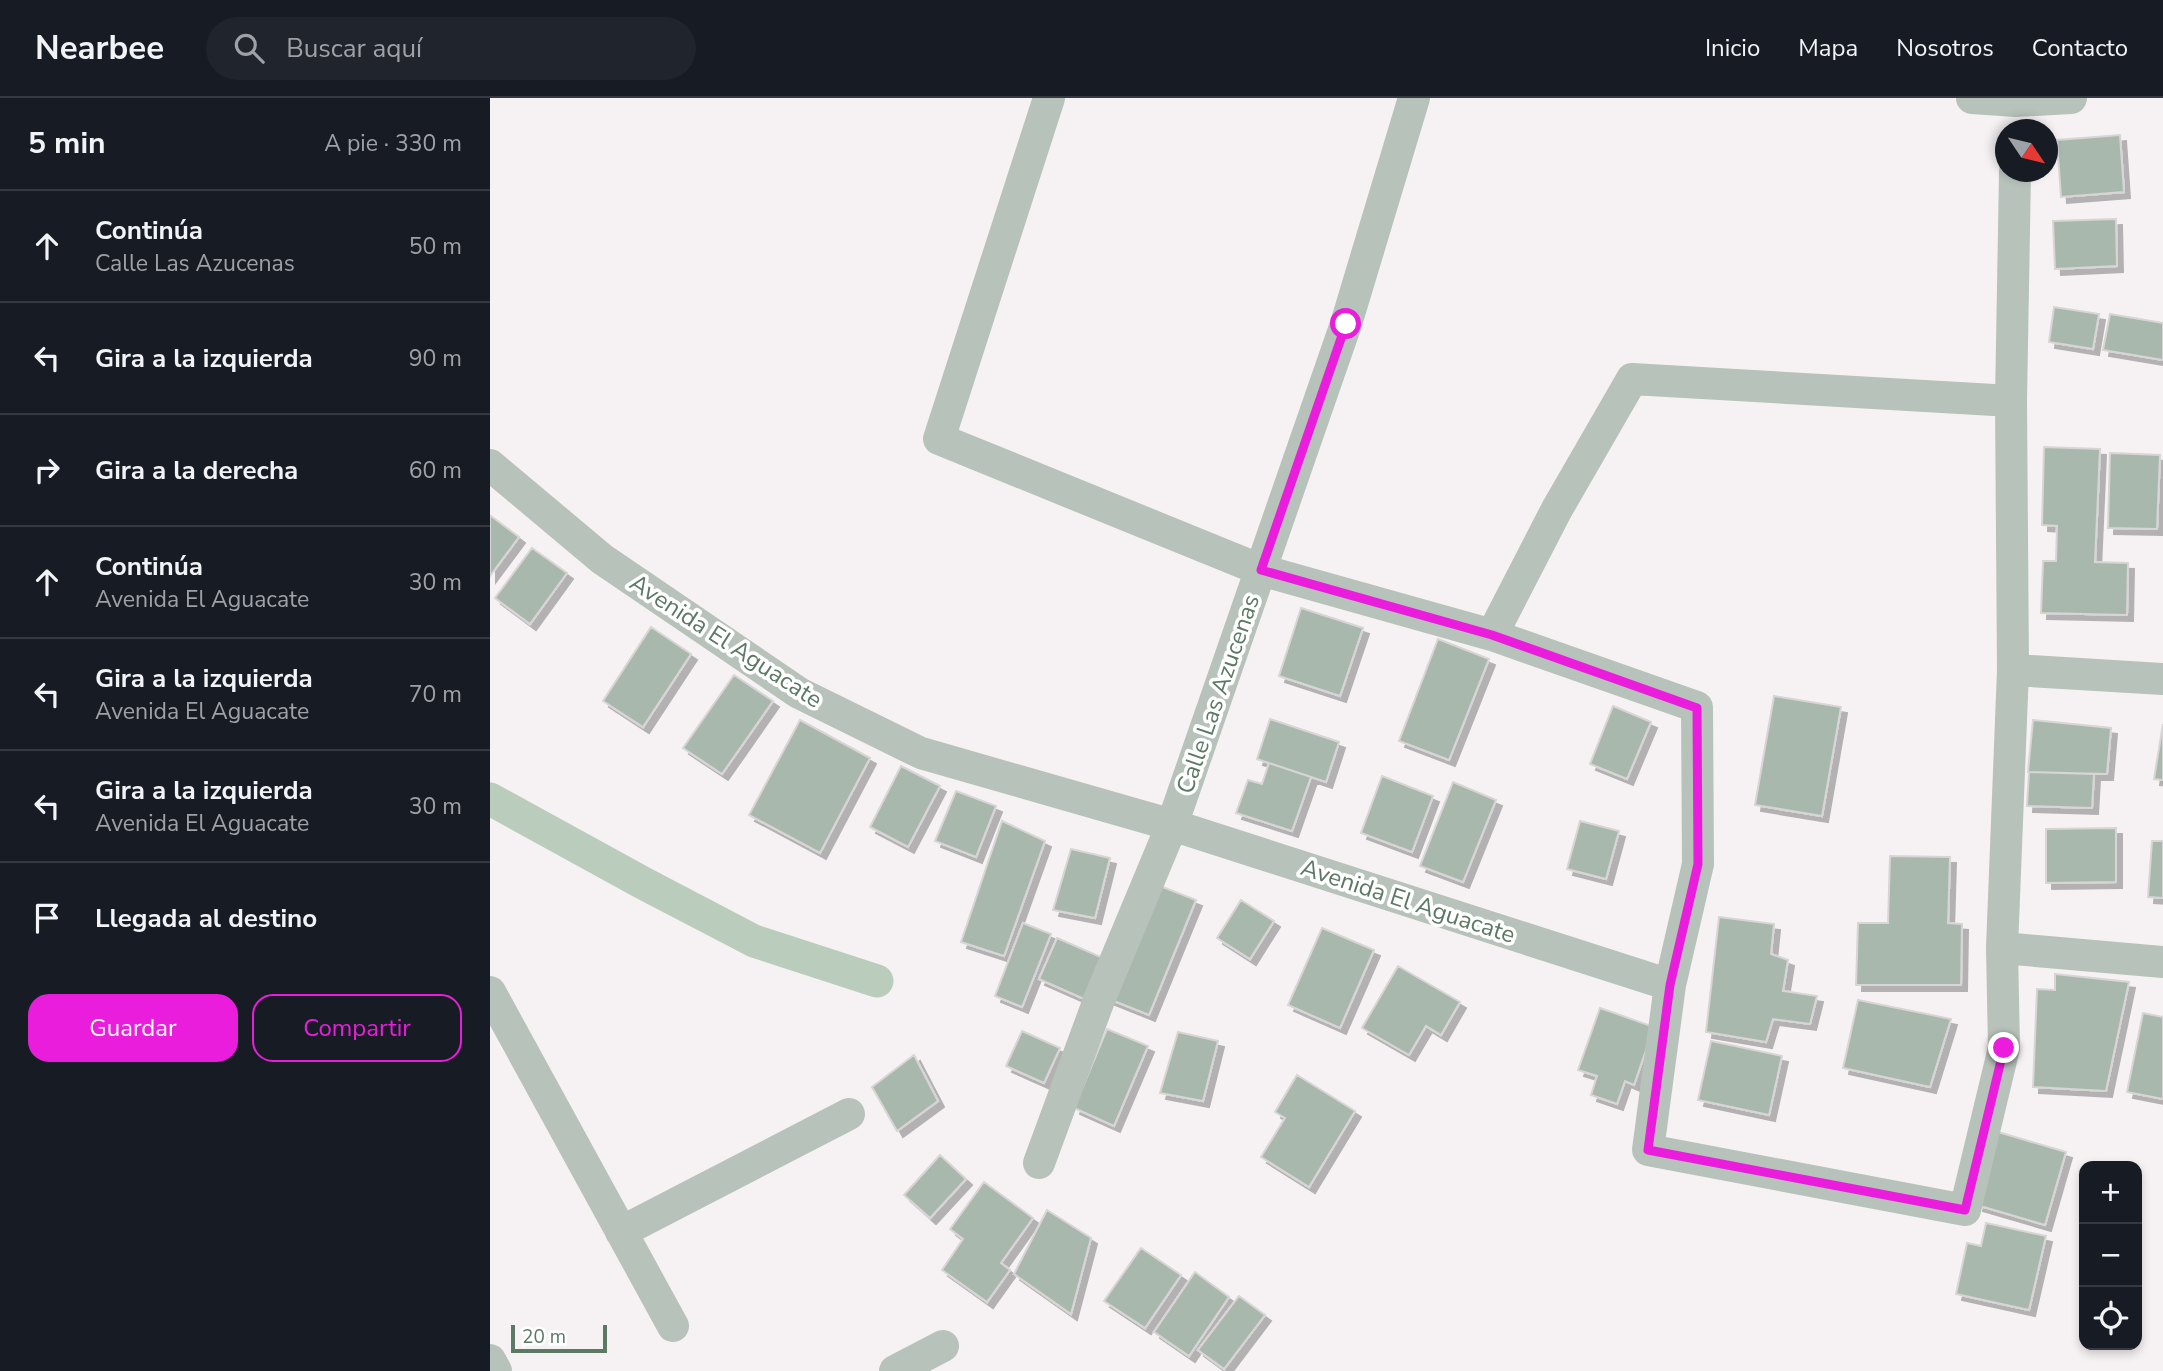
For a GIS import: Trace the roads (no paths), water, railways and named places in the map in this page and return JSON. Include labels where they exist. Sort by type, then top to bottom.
[{"type":"street","points":[[1049,98],[939,439],[1261,570],[1492,635],[1697,708],[1698,864],[1670,985],[1648,1150],[1965,1210],[2004,1048],[2002,948],[2013,670],[2011,401],[2015,182]]},
{"type":"street","name":"Calle Las Azucenas","points":[[1039,1163],[1099,1000],[1172,825],[1346,324],[1414,98]]},
{"type":"street","points":[[1972,98],[2016,109],[2071,98]]},
{"type":"street","points":[[1492,635],[1557,509],[1632,379],[2011,401]]},
{"type":"street","name":"Avenida El Aguacate","points":[[490,465],[602,559],[799,693],[921,753],[1172,825],[1670,985]]},
{"type":"street","points":[[2013,670],[2163,679]]},
{"type":"street","points":[[2002,948],[2163,962]]},
{"type":"street","points":[[490,992],[673,1326]]},
{"type":"street","points":[[621,1233],[849,1114]]},
{"type":"street","points":[[895,1371],[943,1346]]},
{"type":"street","points":[[490,1360],[496,1371]]},
{"type":"waterway","points":[[490,799],[754,941],[877,981]]}]
